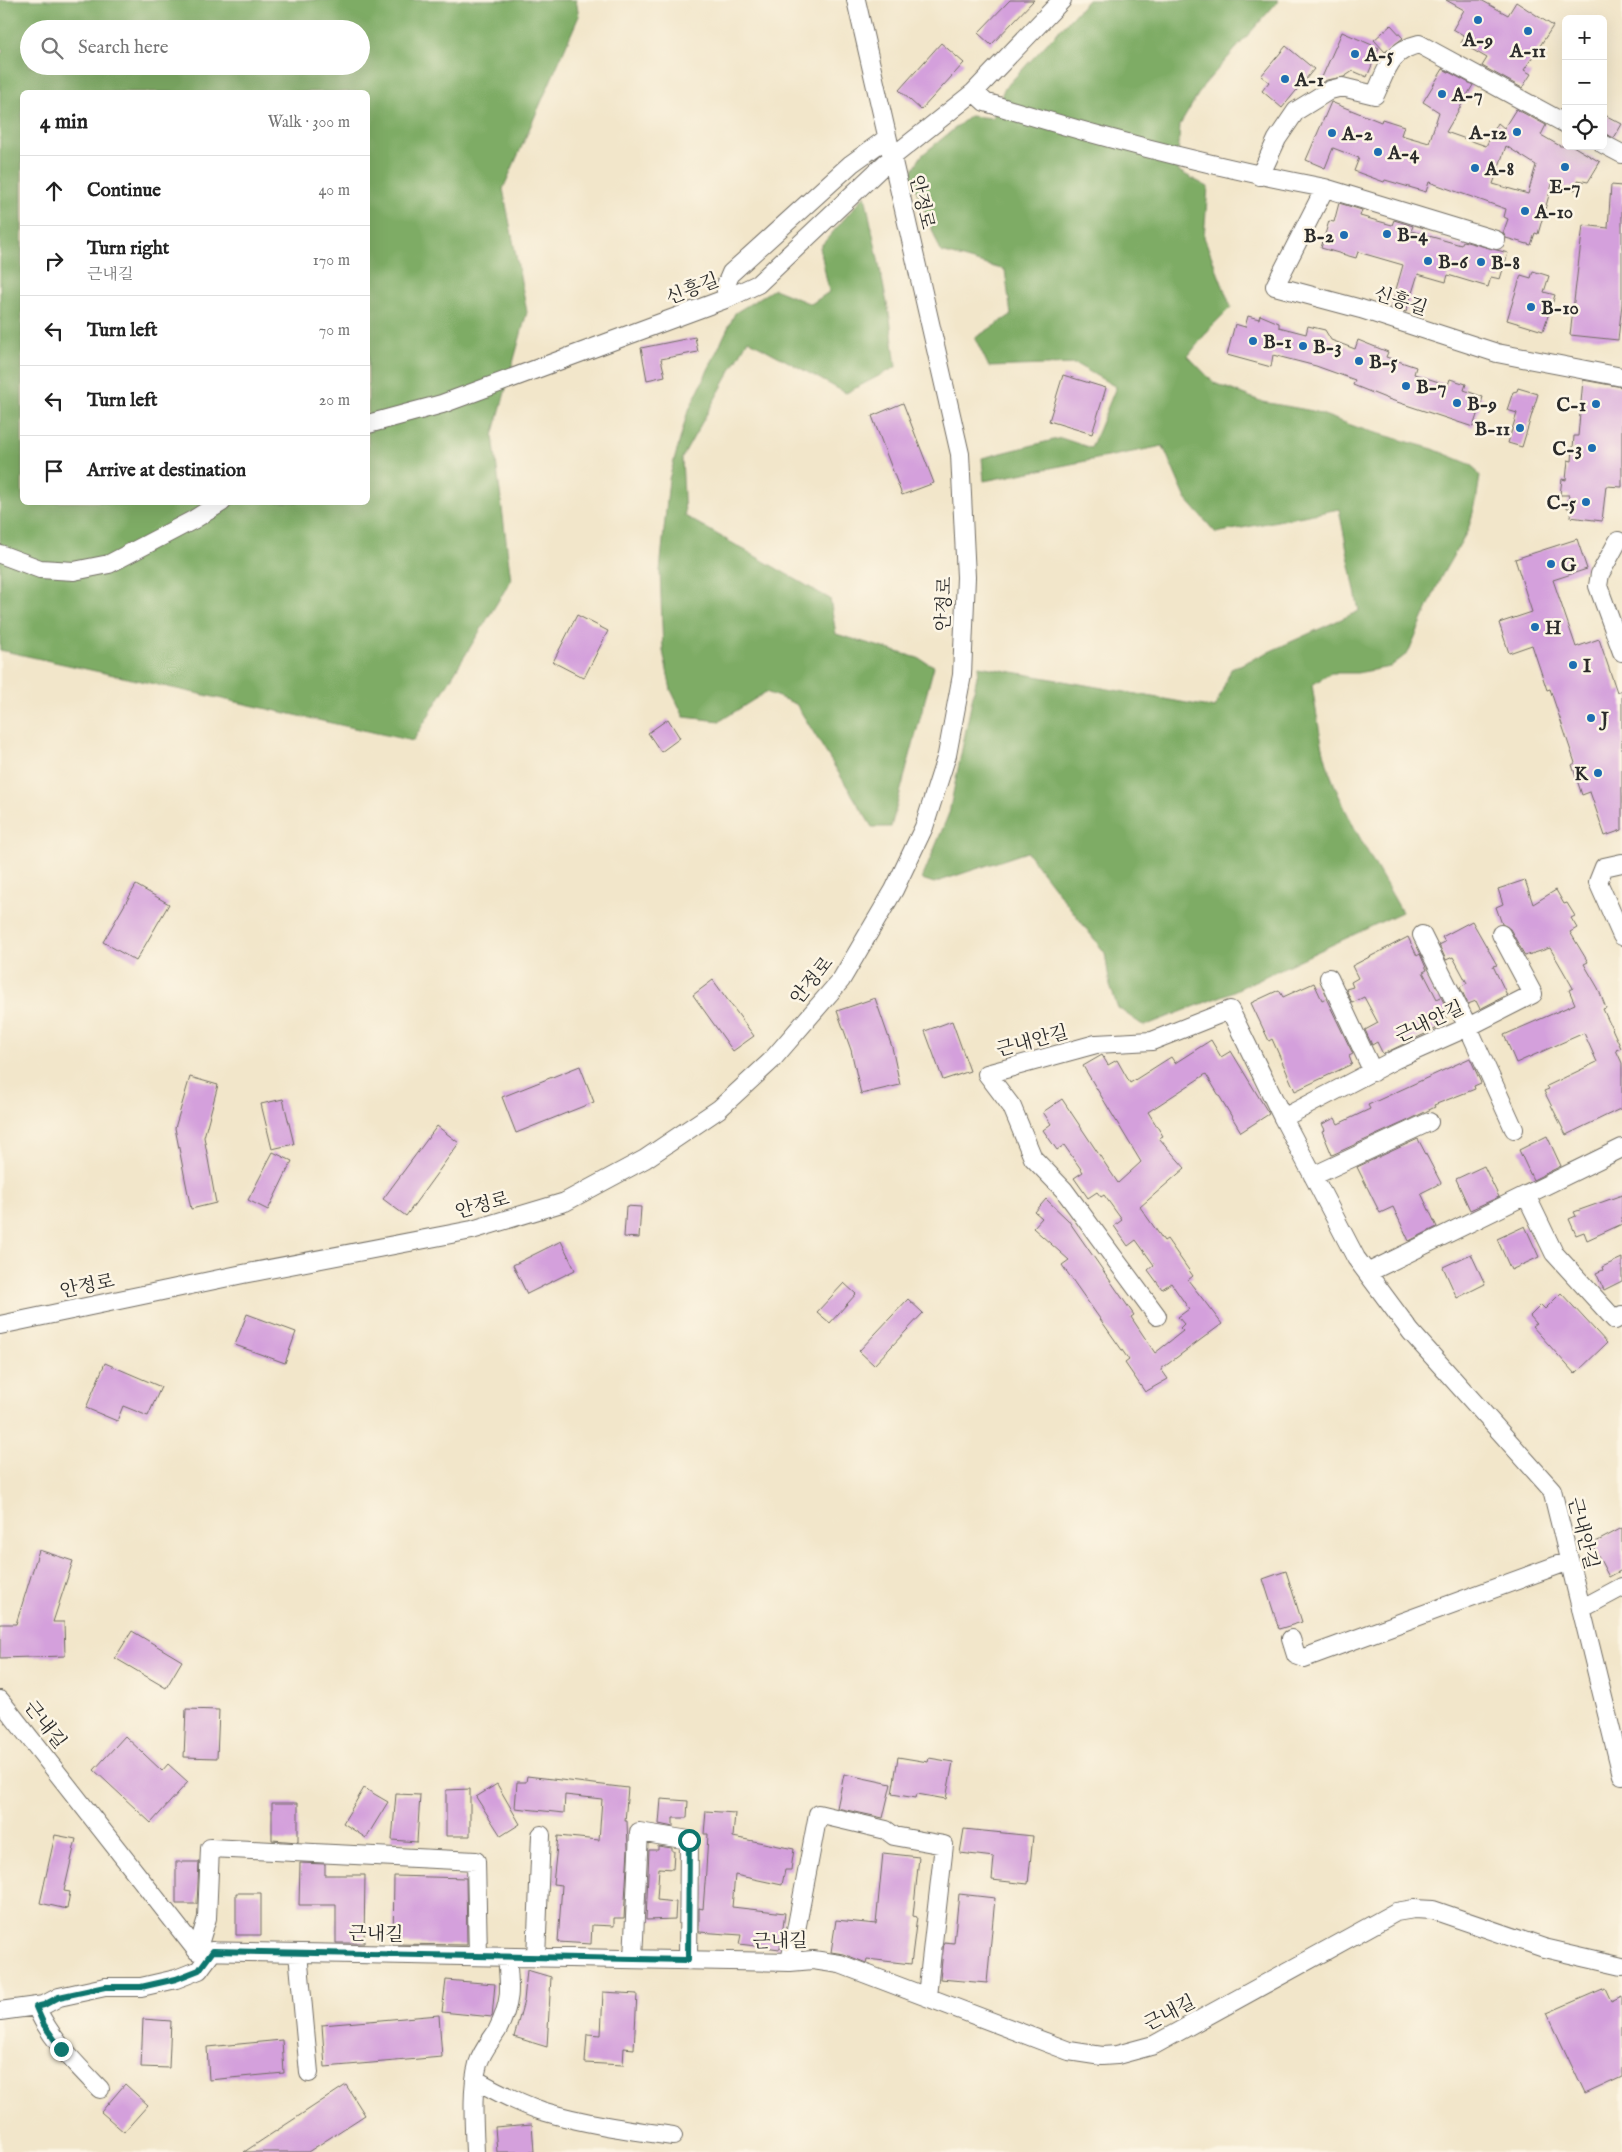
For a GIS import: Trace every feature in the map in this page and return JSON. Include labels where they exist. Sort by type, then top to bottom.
[{"type":"street","name":"안정로","points":[[0,1325],[243,1274],[472,1230],[565,1202],[645,1158],[720,1109],[771,1061],[842,980],[894,890],[924,827],[947,755],[962,675],[966,577],[960,454],[856,0]]},
{"type":"street","name":"신흥길","points":[[370,423],[442,404],[728,298],[758,284],[891,158],[974,92],[1062,0]]},
{"type":"street","points":[[1260,176],[1277,139],[1296,111],[1330,90],[1342,88],[1375,95],[1392,58],[1405,47],[1419,44],[1562,122]]},
{"type":"street","points":[[974,92],[984,102],[1068,128],[1260,176],[1324,188],[1496,240]]},
{"type":"street","points":[[728,298],[724,287],[731,273],[851,164],[887,138]]},
{"type":"street","points":[[1607,146],[1622,154]]},
{"type":"street","name":"신흥길","points":[[1324,188],[1275,286],[1361,310],[1497,353],[1622,377]]},
{"type":"street","points":[[0,554],[40,570],[74,570],[109,564],[193,520],[217,505]]},
{"type":"street","points":[[1620,536],[1600,574],[1598,586],[1622,652]]},
{"type":"street","points":[[1622,863],[1604,867],[1598,882],[1622,936]]},
{"type":"street","name":"근내안길","points":[[1283,1118],[1533,994],[1501,934]]},
{"type":"street","points":[[1422,935],[1468,1027],[1514,1129]]},
{"type":"street","points":[[1329,978],[1373,1072]]},
{"type":"street","name":"근내안길","points":[[1157,1316],[1064,1190],[1033,1158],[1012,1107],[987,1074],[1096,1044],[1152,1041],[1230,1010],[1283,1118],[1356,1258],[1411,1332],[1552,1490],[1621,1768]]},
{"type":"street","points":[[1313,1176],[1429,1122]]},
{"type":"street","points":[[1367,1273],[1622,1148]]},
{"type":"street","points":[[1526,1195],[1554,1253],[1614,1320],[1622,1316]]},
{"type":"street","points":[[1291,1639],[1296,1655],[1304,1658],[1569,1561]]},
{"type":"street","points":[[1581,1609],[1622,1587]]},
{"type":"street","name":"근내길","points":[[0,1700],[205,1951],[790,1962],[813,1960],[840,1964],[1069,2051],[1102,2056],[1154,2046],[1396,1912],[1414,1909],[1433,1910],[1544,1948],[1622,1966]]},
{"type":"street","points":[[790,1962],[818,1814],[886,1830],[894,1836],[944,1845],[927,1996]]},
{"type":"street","points":[[633,1959],[639,1832],[689,1840],[688,1960]]},
{"type":"street","points":[[536,1958],[541,1835]]},
{"type":"street","points":[[0,2011],[36,2007],[59,1997],[96,1989],[141,1987],[176,1979],[199,1970],[205,1951],[210,1848],[476,1861],[478,1956]]},
{"type":"street","points":[[298,1953],[309,2073]]},
{"type":"street","points":[[475,2152],[473,2117],[478,2067],[483,2052],[496,2033],[510,2000],[507,1957]]},
{"type":"street","points":[[36,2007],[44,2025],[61,2049],[100,2089]]},
{"type":"street","points":[[476,2080],[507,2097],[541,2110],[588,2123],[674,2136]]},
{"type":"green space","points":[[0,0],[576,0],[579,16],[503,189],[527,312],[493,436],[511,580],[413,741],[0,650],[0,54],[3,52],[0,46]]},
{"type":"green space","points":[[1088,0],[1279,0],[1203,86],[1180,125],[1177,170],[1208,187],[1204,237],[1231,307],[1211,327],[1188,356],[1214,383],[1263,402],[1313,411],[1359,428],[1433,449],[1472,465],[1480,476],[1476,502],[1468,530],[1441,577],[1408,653],[1390,667],[1357,673],[1331,673],[1312,685],[1322,743],[1331,776],[1355,828],[1402,912],[1227,994],[1144,1026],[1118,1008],[1110,986],[1105,953],[1027,852],[934,883],[922,879],[949,813],[979,666],[1215,708],[1231,669],[1359,611],[1339,509],[1216,533],[1186,499],[1163,446],[984,481],[982,458],[1061,438],[1091,448],[1116,387],[1076,364],[989,367],[975,338],[1011,315],[1005,270],[941,252],[910,174],[922,155],[970,116],[993,118],[1004,89]]},
{"type":"green space","points":[[865,195],[890,318],[896,367],[846,393],[748,340],[682,458],[685,516],[830,599],[836,634],[918,658],[934,666],[891,827],[872,827],[796,704],[766,692],[720,721],[684,717],[671,690],[663,651],[660,571],[669,479],[687,414],[735,313],[774,289],[811,304],[829,292],[820,247]]},
{"type":"building","points":[[1010,0],[1034,0],[991,45],[978,33]]},
{"type":"building","points":[[1446,0],[1481,0],[1508,15],[1516,2],[1553,26],[1524,70],[1531,74],[1522,88],[1482,66],[1487,58],[1461,43],[1465,36],[1453,29],[1464,10]]},
{"type":"building","points":[[1391,25],[1403,38],[1385,52],[1374,40]]},
{"type":"building","name":"A-5","points":[[1342,32],[1379,48],[1367,77],[1353,71],[1344,77],[1327,80],[1319,84]]},
{"type":"building","points":[[941,43],[964,63],[921,110],[899,90]]},
{"type":"building","name":"A-1","points":[[1286,46],[1314,69],[1282,108],[1262,91],[1269,82],[1261,76]]},
{"type":"building","points":[[1443,69],[1473,85],[1446,132],[1486,146],[1498,123],[1504,128],[1516,109],[1546,125],[1541,135],[1562,146],[1562,150],[1580,150],[1600,162],[1588,182],[1578,180],[1575,190],[1568,186],[1566,189],[1553,181],[1538,234],[1535,233],[1531,245],[1506,238],[1503,233],[1508,219],[1504,217],[1506,209],[1429,182],[1426,192],[1385,180],[1384,182],[1354,171],[1359,158],[1333,148],[1325,168],[1306,160],[1331,102],[1381,122],[1382,119],[1404,126],[1401,135],[1429,143],[1439,112],[1423,102]],"holes":[[[1506,146],[1536,165],[1528,194],[1493,184]]]},
{"type":"building","points":[[1607,116],[1622,124],[1614,138],[1607,135]]},
{"type":"building","points":[[1611,185],[1622,186],[1622,304],[1618,340],[1570,335],[1583,225],[1608,228]]},
{"type":"building","points":[[1339,203],[1362,210],[1360,216],[1392,225],[1394,220],[1413,226],[1411,231],[1461,245],[1463,241],[1508,253],[1500,279],[1491,277],[1488,287],[1448,275],[1446,282],[1418,274],[1406,312],[1391,307],[1403,265],[1358,252],[1356,258],[1321,248],[1329,221],[1334,222]]},
{"type":"building","name":"B-10","points":[[1533,271],[1549,276],[1544,292],[1555,295],[1543,331],[1507,320],[1521,275],[1531,278]]},
{"type":"building","points":[[1260,315],[1279,323],[1279,327],[1306,334],[1308,326],[1325,330],[1331,340],[1355,349],[1358,340],[1388,352],[1386,357],[1416,367],[1414,374],[1448,385],[1450,379],[1466,384],[1464,390],[1483,397],[1473,427],[1388,399],[1353,385],[1355,380],[1316,366],[1273,355],[1271,367],[1227,355],[1235,324],[1245,327],[1248,316],[1259,319]]},
{"type":"building","points":[[695,337],[698,352],[661,359],[665,376],[647,380],[641,348]]},
{"type":"building","points":[[1063,375],[1106,388],[1092,434],[1049,421]]},
{"type":"building","points":[[1583,380],[1622,387],[1622,487],[1606,486],[1602,521],[1570,517],[1571,508],[1567,508],[1569,495],[1560,495],[1562,479],[1566,480],[1568,460],[1572,461],[1574,436],[1578,436]]},
{"type":"building","name":"B-11","points":[[1518,388],[1538,394],[1522,447],[1508,443],[1517,413],[1507,410],[1513,392],[1517,391]]},
{"type":"building","points":[[903,403],[934,483],[902,495],[872,416]]},
{"type":"building","points":[[1577,539],[1587,569],[1553,580],[1576,647],[1599,639],[1617,692],[1622,690],[1622,830],[1605,836],[1590,792],[1582,795],[1572,765],[1575,763],[1550,689],[1547,690],[1532,645],[1509,653],[1499,623],[1532,612],[1515,559]]},
{"type":"building","points":[[577,615],[608,631],[584,678],[553,662]]},
{"type":"building","points":[[668,719],[680,738],[661,752],[648,733]]},
{"type":"building","points":[[1525,880],[1533,904],[1556,890],[1564,904],[1567,903],[1575,916],[1571,918],[1577,928],[1570,932],[1588,962],[1584,964],[1598,988],[1606,1008],[1603,1009],[1621,1048],[1616,1050],[1622,1063],[1622,1108],[1566,1135],[1544,1091],[1549,1089],[1547,1086],[1597,1062],[1584,1033],[1516,1063],[1504,1035],[1575,1004],[1569,990],[1573,988],[1550,948],[1525,956],[1510,929],[1502,924],[1496,907],[1503,904],[1498,889]]},
{"type":"building","points":[[136,885],[169,904],[136,961],[103,942]]},
{"type":"building","points":[[1472,921],[1497,965],[1493,966],[1507,995],[1480,1009],[1476,1001],[1468,1004],[1460,987],[1467,983],[1453,957],[1446,960],[1439,945],[1445,942],[1442,937]]},
{"type":"building","points":[[1408,937],[1417,956],[1420,954],[1427,970],[1423,972],[1437,999],[1441,997],[1449,1013],[1445,1016],[1448,1023],[1383,1054],[1377,1042],[1372,1045],[1365,1030],[1378,1023],[1364,997],[1352,1003],[1346,989],[1353,987],[1351,982],[1358,978],[1352,966]]},
{"type":"building","points":[[713,980],[754,1036],[733,1051],[693,995]]},
{"type":"building","points":[[1314,983],[1322,1000],[1326,998],[1353,1054],[1349,1056],[1352,1064],[1295,1091],[1272,1039],[1269,1041],[1251,1003],[1279,990],[1283,997]]},
{"type":"building","points":[[875,998],[892,1047],[900,1085],[861,1094],[851,1050],[837,1011]]},
{"type":"building","points":[[952,1021],[970,1071],[943,1080],[925,1031]]},
{"type":"building","points":[[1211,1040],[1221,1057],[1231,1051],[1269,1114],[1241,1132],[1206,1074],[1148,1112],[1163,1136],[1159,1138],[1185,1168],[1140,1207],[1164,1241],[1167,1239],[1193,1276],[1188,1280],[1222,1324],[1161,1369],[1168,1379],[1145,1392],[1125,1363],[1129,1360],[1062,1265],[1069,1260],[1033,1228],[1042,1218],[1035,1212],[1046,1199],[1068,1220],[1134,1315],[1131,1317],[1155,1353],[1183,1331],[1180,1328],[1184,1324],[1178,1317],[1189,1309],[1171,1283],[1162,1289],[1148,1270],[1154,1265],[1136,1240],[1128,1246],[1114,1226],[1122,1220],[1104,1195],[1101,1197],[1097,1192],[1088,1198],[1074,1178],[1083,1172],[1064,1145],[1057,1150],[1043,1130],[1051,1124],[1043,1112],[1062,1099],[1118,1183],[1141,1162],[1083,1066],[1102,1055],[1108,1065],[1117,1060],[1130,1083],[1171,1057],[1175,1063]]},
{"type":"building","points":[[1470,1058],[1481,1083],[1474,1086],[1475,1089],[1434,1105],[1435,1107],[1409,1120],[1332,1155],[1322,1131],[1325,1130],[1322,1124],[1335,1118],[1338,1124],[1370,1109],[1368,1105]]},
{"type":"building","points":[[580,1066],[594,1102],[516,1133],[502,1097]]},
{"type":"building","points":[[190,1077],[218,1085],[204,1137],[216,1203],[191,1209],[175,1128]]},
{"type":"building","points":[[283,1099],[294,1144],[272,1149],[261,1104]]},
{"type":"building","points":[[437,1126],[459,1143],[406,1216],[383,1199]]},
{"type":"building","points":[[1547,1136],[1561,1166],[1533,1180],[1519,1150]]},
{"type":"building","points":[[1418,1139],[1441,1183],[1421,1193],[1437,1227],[1409,1241],[1393,1207],[1380,1213],[1357,1167]]},
{"type":"building","points":[[273,1152],[292,1161],[268,1210],[248,1200]]},
{"type":"building","points":[[1484,1166],[1499,1197],[1470,1210],[1456,1179]]},
{"type":"building","points":[[1622,1195],[1622,1224],[1587,1240],[1584,1232],[1576,1235],[1569,1219],[1576,1216],[1574,1212]]},
{"type":"building","points":[[626,1206],[641,1207],[639,1238],[624,1237]]},
{"type":"building","points":[[1525,1226],[1539,1257],[1511,1270],[1497,1239]]},
{"type":"building","points":[[561,1241],[575,1270],[527,1294],[513,1265]]},
{"type":"building","points":[[1471,1254],[1485,1284],[1457,1298],[1443,1267]]},
{"type":"building","points":[[1622,1258],[1622,1281],[1604,1290],[1596,1273],[1603,1270],[1602,1267]]},
{"type":"building","points":[[844,1283],[856,1294],[830,1323],[817,1312]]},
{"type":"building","points":[[1561,1293],[1607,1343],[1575,1374],[1532,1326],[1536,1323],[1530,1316],[1541,1305],[1545,1309]]},
{"type":"building","points":[[908,1299],[923,1313],[874,1365],[859,1351]]},
{"type":"building","points":[[247,1314],[296,1332],[285,1363],[235,1345]]},
{"type":"building","points":[[105,1363],[161,1387],[148,1416],[123,1406],[117,1421],[86,1408]]},
{"type":"building","points":[[1622,1528],[1622,1570],[1609,1577],[1592,1544]]},
{"type":"building","points":[[39,1550],[73,1561],[53,1622],[64,1622],[65,1656],[0,1658],[0,1624],[16,1624]]},
{"type":"building","points":[[1286,1571],[1302,1622],[1279,1629],[1263,1579]]},
{"type":"building","points":[[132,1631],[182,1661],[166,1688],[115,1658]]},
{"type":"building","points":[[186,1709],[219,1710],[217,1758],[184,1757]]},
{"type":"building","points":[[125,1736],[162,1771],[168,1764],[188,1782],[151,1823],[94,1770]]},
{"type":"building","points":[[898,1757],[928,1762],[929,1758],[953,1762],[946,1799],[917,1794],[916,1798],[892,1794]]},
{"type":"building","points":[[844,1774],[891,1784],[883,1818],[837,1808]]},
{"type":"building","points":[[527,1776],[628,1788],[625,1821],[627,1821],[628,1849],[624,1918],[614,1918],[614,1926],[592,1925],[591,1944],[558,1942],[562,1885],[553,1884],[558,1836],[599,1840],[602,1799],[565,1795],[564,1813],[515,1808],[517,1782],[526,1782]]},
{"type":"building","points":[[497,1784],[520,1824],[501,1836],[476,1797]]},
{"type":"building","points":[[364,1788],[388,1802],[366,1838],[343,1823]]},
{"type":"building","points":[[470,1789],[470,1836],[446,1836],[446,1790]]},
{"type":"building","points":[[396,1794],[420,1795],[417,1842],[392,1840]]},
{"type":"building","points":[[661,1799],[688,1801],[687,1818],[673,1818],[673,1827],[659,1824]]},
{"type":"building","points":[[272,1803],[298,1803],[298,1842],[272,1840]]},
{"type":"building","points":[[706,1811],[735,1813],[733,1837],[794,1849],[791,1870],[785,1870],[782,1885],[735,1875],[732,1907],[785,1913],[780,1949],[739,1944],[741,1935],[699,1932],[699,1908],[703,1909],[706,1870],[708,1834],[704,1834]]},
{"type":"building","points":[[964,1829],[1033,1836],[1028,1884],[992,1880],[994,1857],[960,1853]]},
{"type":"building","points":[[55,1835],[76,1839],[64,1891],[70,1892],[67,1909],[40,1903]]},
{"type":"building","points":[[658,1846],[672,1848],[672,1851],[674,1851],[673,1869],[659,1868],[657,1900],[676,1902],[675,1919],[646,1920],[649,1850],[658,1850]]},
{"type":"building","points":[[883,1853],[919,1857],[913,1916],[917,1917],[911,1964],[867,1959],[866,1963],[844,1954],[831,1952],[836,1920],[876,1924]]},
{"type":"building","points":[[176,1862],[199,1862],[197,1904],[176,1904]]},
{"type":"building","points":[[300,1863],[325,1864],[325,1875],[365,1875],[364,1943],[336,1943],[336,1905],[299,1905]]},
{"type":"building","points":[[394,1876],[466,1878],[467,1945],[393,1944]]},
{"type":"building","points":[[236,1893],[261,1893],[261,1935],[236,1935]]},
{"type":"building","points":[[959,1894],[995,1898],[987,1983],[940,1979],[944,1942],[954,1943]]},
{"type":"building","points":[[527,1970],[551,1977],[547,2047],[514,2037],[524,2001]]},
{"type":"building","points":[[446,1980],[495,1984],[492,2017],[442,2012]]},
{"type":"building","points":[[1605,1988],[1611,2001],[1622,1996],[1622,2077],[1585,2094],[1547,2013]]},
{"type":"building","points":[[603,1992],[637,1994],[634,2049],[624,2048],[623,2065],[585,2063],[587,2034],[601,2035]]},
{"type":"building","points":[[439,2015],[442,2057],[325,2067],[322,2025]]},
{"type":"building","points":[[143,2019],[171,2021],[169,2068],[141,2067]]},
{"type":"building","points":[[282,2040],[284,2073],[209,2080],[207,2047]]},
{"type":"building","points":[[125,2084],[148,2105],[124,2132],[101,2112]]},
{"type":"building","points":[[346,2085],[365,2115],[308,2152],[244,2152]]},
{"type":"building","points":[[532,2124],[534,2152],[497,2152],[495,2127]]},
{"type":"place","name":"A-9","points":[[1478,20]]},
{"type":"place","name":"A-11","points":[[1528,31]]},
{"type":"place","name":"A-5","points":[[1355,54]]},
{"type":"place","name":"A-1","points":[[1285,79]]},
{"type":"place","name":"A-7","points":[[1442,94]]},
{"type":"place","name":"A-12","points":[[1517,132]]},
{"type":"place","name":"A-2","points":[[1332,133]]},
{"type":"place","name":"A-4","points":[[1378,152]]},
{"type":"place","name":"E-7","points":[[1565,167]]},
{"type":"place","name":"A-8","points":[[1475,168]]},
{"type":"place","name":"A-10","points":[[1525,211]]},
{"type":"place","name":"B-4","points":[[1387,234]]},
{"type":"place","name":"B-2","points":[[1344,235]]},
{"type":"place","name":"B-6","points":[[1428,261]]},
{"type":"place","name":"B-8","points":[[1481,262]]},
{"type":"place","name":"B-10","points":[[1531,307]]},
{"type":"place","name":"B-1","points":[[1253,341]]},
{"type":"place","name":"B-3","points":[[1303,346]]},
{"type":"place","name":"B-5","points":[[1359,361]]},
{"type":"place","name":"B-7","points":[[1406,386]]},
{"type":"place","name":"B-9","points":[[1457,403]]},
{"type":"place","name":"C-1","points":[[1596,404]]},
{"type":"place","name":"B-11","points":[[1520,428]]},
{"type":"place","name":"C-3","points":[[1592,448]]},
{"type":"place","name":"C-5","points":[[1586,502]]},
{"type":"place","name":"G","points":[[1551,564]]},
{"type":"place","name":"H","points":[[1535,627]]},
{"type":"place","name":"I","points":[[1573,665]]},
{"type":"place","name":"J","points":[[1591,718]]},
{"type":"place","name":"K","points":[[1598,773]]},
{"type":"route","points":[[61,2049],[44,2025],[36,2007],[59,1997],[105,1987],[141,1987],[176,1979],[199,1970],[213,1951],[688,1960],[689,1840]]}]
